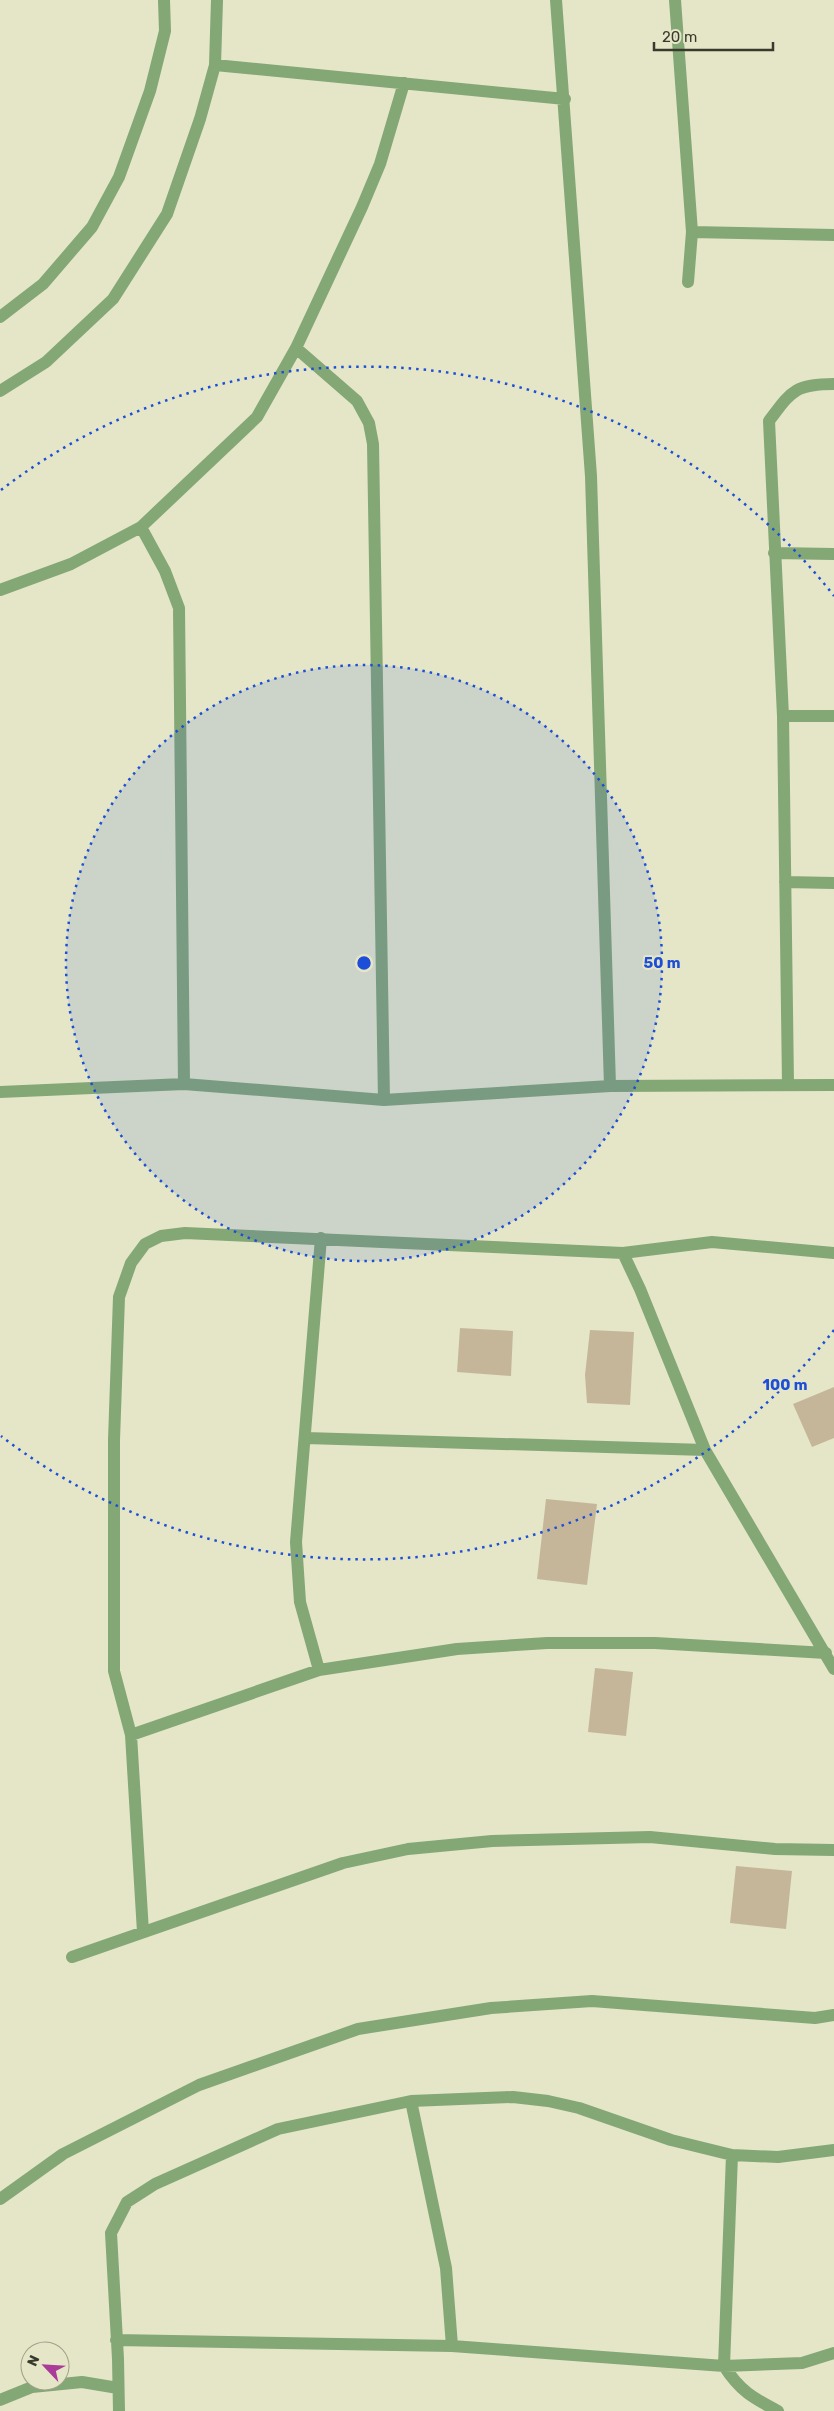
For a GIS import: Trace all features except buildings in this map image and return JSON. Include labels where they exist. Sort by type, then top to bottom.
[{"type":"street","points":[[0,317],[43,284],[92,227],[119,177],[152,82],[165,31],[164,0]]},
{"type":"street","points":[[0,391],[46,362],[112,299],[166,214],[200,119],[215,65],[217,0]]},
{"type":"street","points":[[556,0],[565,99],[591,476],[610,1086]]},
{"type":"street","points":[[675,0],[692,232],[688,282]]},
{"type":"street","points":[[215,65],[565,99]]},
{"type":"street","points":[[0,590],[71,564],[141,527],[258,417],[296,348],[376,173],[404,83]]},
{"type":"street","points":[[692,232],[834,235]]},
{"type":"street","points":[[296,348],[358,400],[369,423],[374,444],[384,1100]]},
{"type":"street","points":[[788,1084],[784,716],[774,553],[769,421],[791,392],[816,384],[834,384]]},
{"type":"street","points":[[141,527],[165,571],[180,608],[184,1084]]},
{"type":"street","points":[[774,553],[834,554]]},
{"type":"street","points":[[784,716],[834,716]]},
{"type":"street","points":[[785,882],[834,883]]},
{"type":"street","points":[[0,1092],[184,1084],[384,1100],[610,1086],[834,1085]]},
{"type":"street","points":[[143,1932],[132,1735],[114,1670],[114,1440],[119,1297],[131,1263],[145,1244],[161,1236],[185,1233],[623,1253],[712,1242],[834,1253]]},
{"type":"street","points":[[319,1670],[299,1593],[296,1542],[321,1238]]},
{"type":"street","points":[[623,1253],[640,1289],[705,1450],[834,1669]]},
{"type":"street","points":[[306,1438],[705,1450]]},
{"type":"street","points":[[132,1735],[319,1670],[457,1649],[547,1643],[655,1643],[826,1653]]},
{"type":"street","points":[[72,1957],[343,1863],[408,1849],[492,1841],[650,1837],[775,1849],[834,1850]]},
{"type":"street","points":[[0,2199],[63,2154],[198,2085],[358,2029],[491,2008],[592,2001],[815,2018],[834,2015]]},
{"type":"street","points":[[119,2411],[111,2233],[127,2202],[155,2184],[278,2129],[411,2101],[505,2097],[548,2101],[579,2108],[671,2140],[732,2155],[778,2157],[834,2150]]},
{"type":"street","points":[[411,2101],[446,2268],[452,2346]]},
{"type":"street","points":[[732,2155],[724,2366],[734,2382],[748,2396],[778,2411]]},
{"type":"street","points":[[116,2340],[452,2346],[724,2366],[802,2363],[834,2353]]},
{"type":"street","points":[[0,2400],[32,2387],[82,2382],[118,2388]]}]
